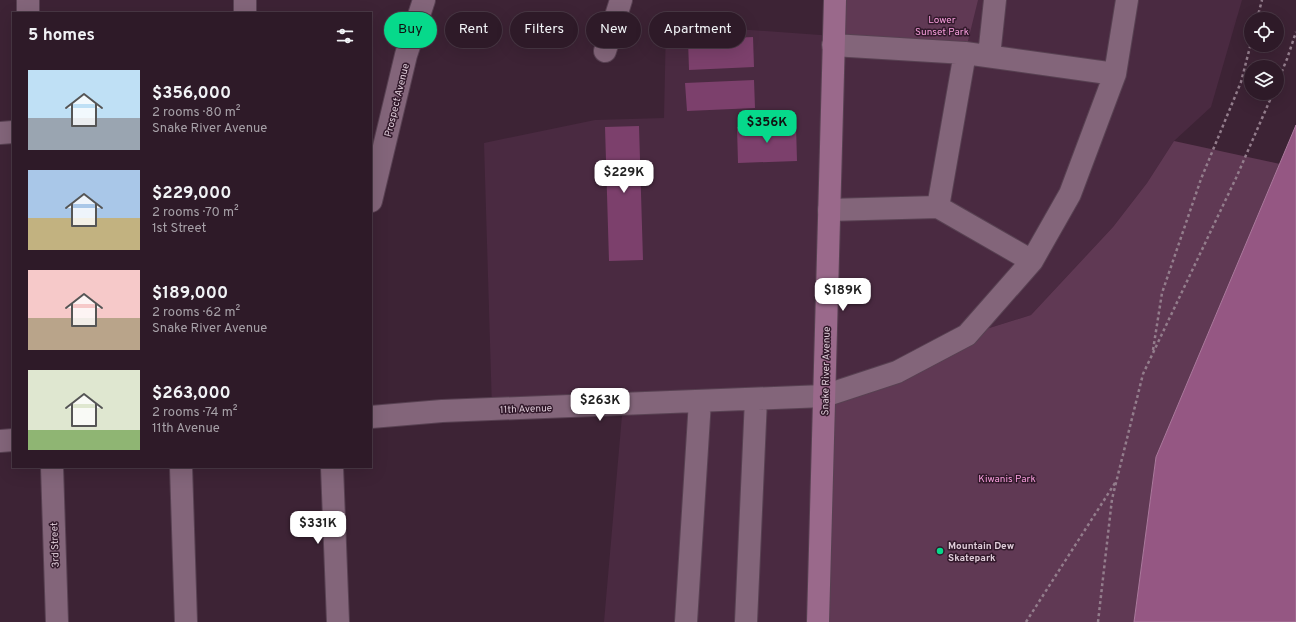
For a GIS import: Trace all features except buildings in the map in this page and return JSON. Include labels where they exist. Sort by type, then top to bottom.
[{"type":"main road","name":"Snake River Avenue","points":[[818,622],[835,0]]},
{"type":"street","points":[[28,0],[28,12]]},
{"type":"street","points":[[245,0],[245,12]]},
{"type":"street","name":"Prospect Avenue","points":[[372,197],[406,55],[424,0]]},
{"type":"street","points":[[605,51],[621,0]]},
{"type":"street","points":[[989,56],[995,0]]},
{"type":"street","name":"11th Avenue","points":[[372,418],[442,412],[824,396],[897,372],[968,335],[1032,261],[1070,194],[1115,74],[1127,0]]},
{"type":"street","points":[[833,45],[965,53],[1115,74]]},
{"type":"street","points":[[938,207],[965,53]]},
{"type":"street","points":[[0,133],[12,132]]},
{"type":"street","points":[[829,210],[938,207],[1032,261]]},
{"type":"street","points":[[746,622],[756,399]]},
{"type":"street","points":[[686,622],[700,401]]},
{"type":"street","points":[[0,441],[12,440]]},
{"type":"street","name":"3rd Street","points":[[52,468],[57,622]]},
{"type":"street","points":[[180,468],[186,622]]},
{"type":"street","points":[[332,468],[338,622]]},
{"type":"path","points":[[1259,12],[1262,0]]},
{"type":"path","points":[[1284,66],[1296,32]]},
{"type":"path","points":[[1152,355],[1162,293],[1201,179],[1241,82],[1249,52]]},
{"type":"path","points":[[1098,622],[1112,499],[1143,374],[1236,178],[1269,100]]},
{"type":"path","points":[[1026,622],[1117,479]]},
{"type":"shaded area","points":[[835,0],[1242,0],[1211,107],[1174,141],[1147,183],[1113,227],[1031,315],[967,335],[818,622],[604,622],[623,404],[492,409],[484,143],[595,120],[664,118],[665,48],[746,48],[746,30],[834,36]]},
{"type":"shaded area","points":[[1296,125],[1296,622],[1134,622],[1156,457]]},
{"type":"green space","name":"Lower Sunset Park","points":[[839,0],[978,0],[965,53],[834,36]]},
{"type":"green space","name":"Kiwanis Park","points":[[1174,141],[1280,164],[1156,457],[1134,622],[818,622],[824,396],[967,335],[1031,315],[1113,227],[1147,183]]},
{"type":"place","name":"Mountain Dew Skatepark","points":[[940,551]]}]
